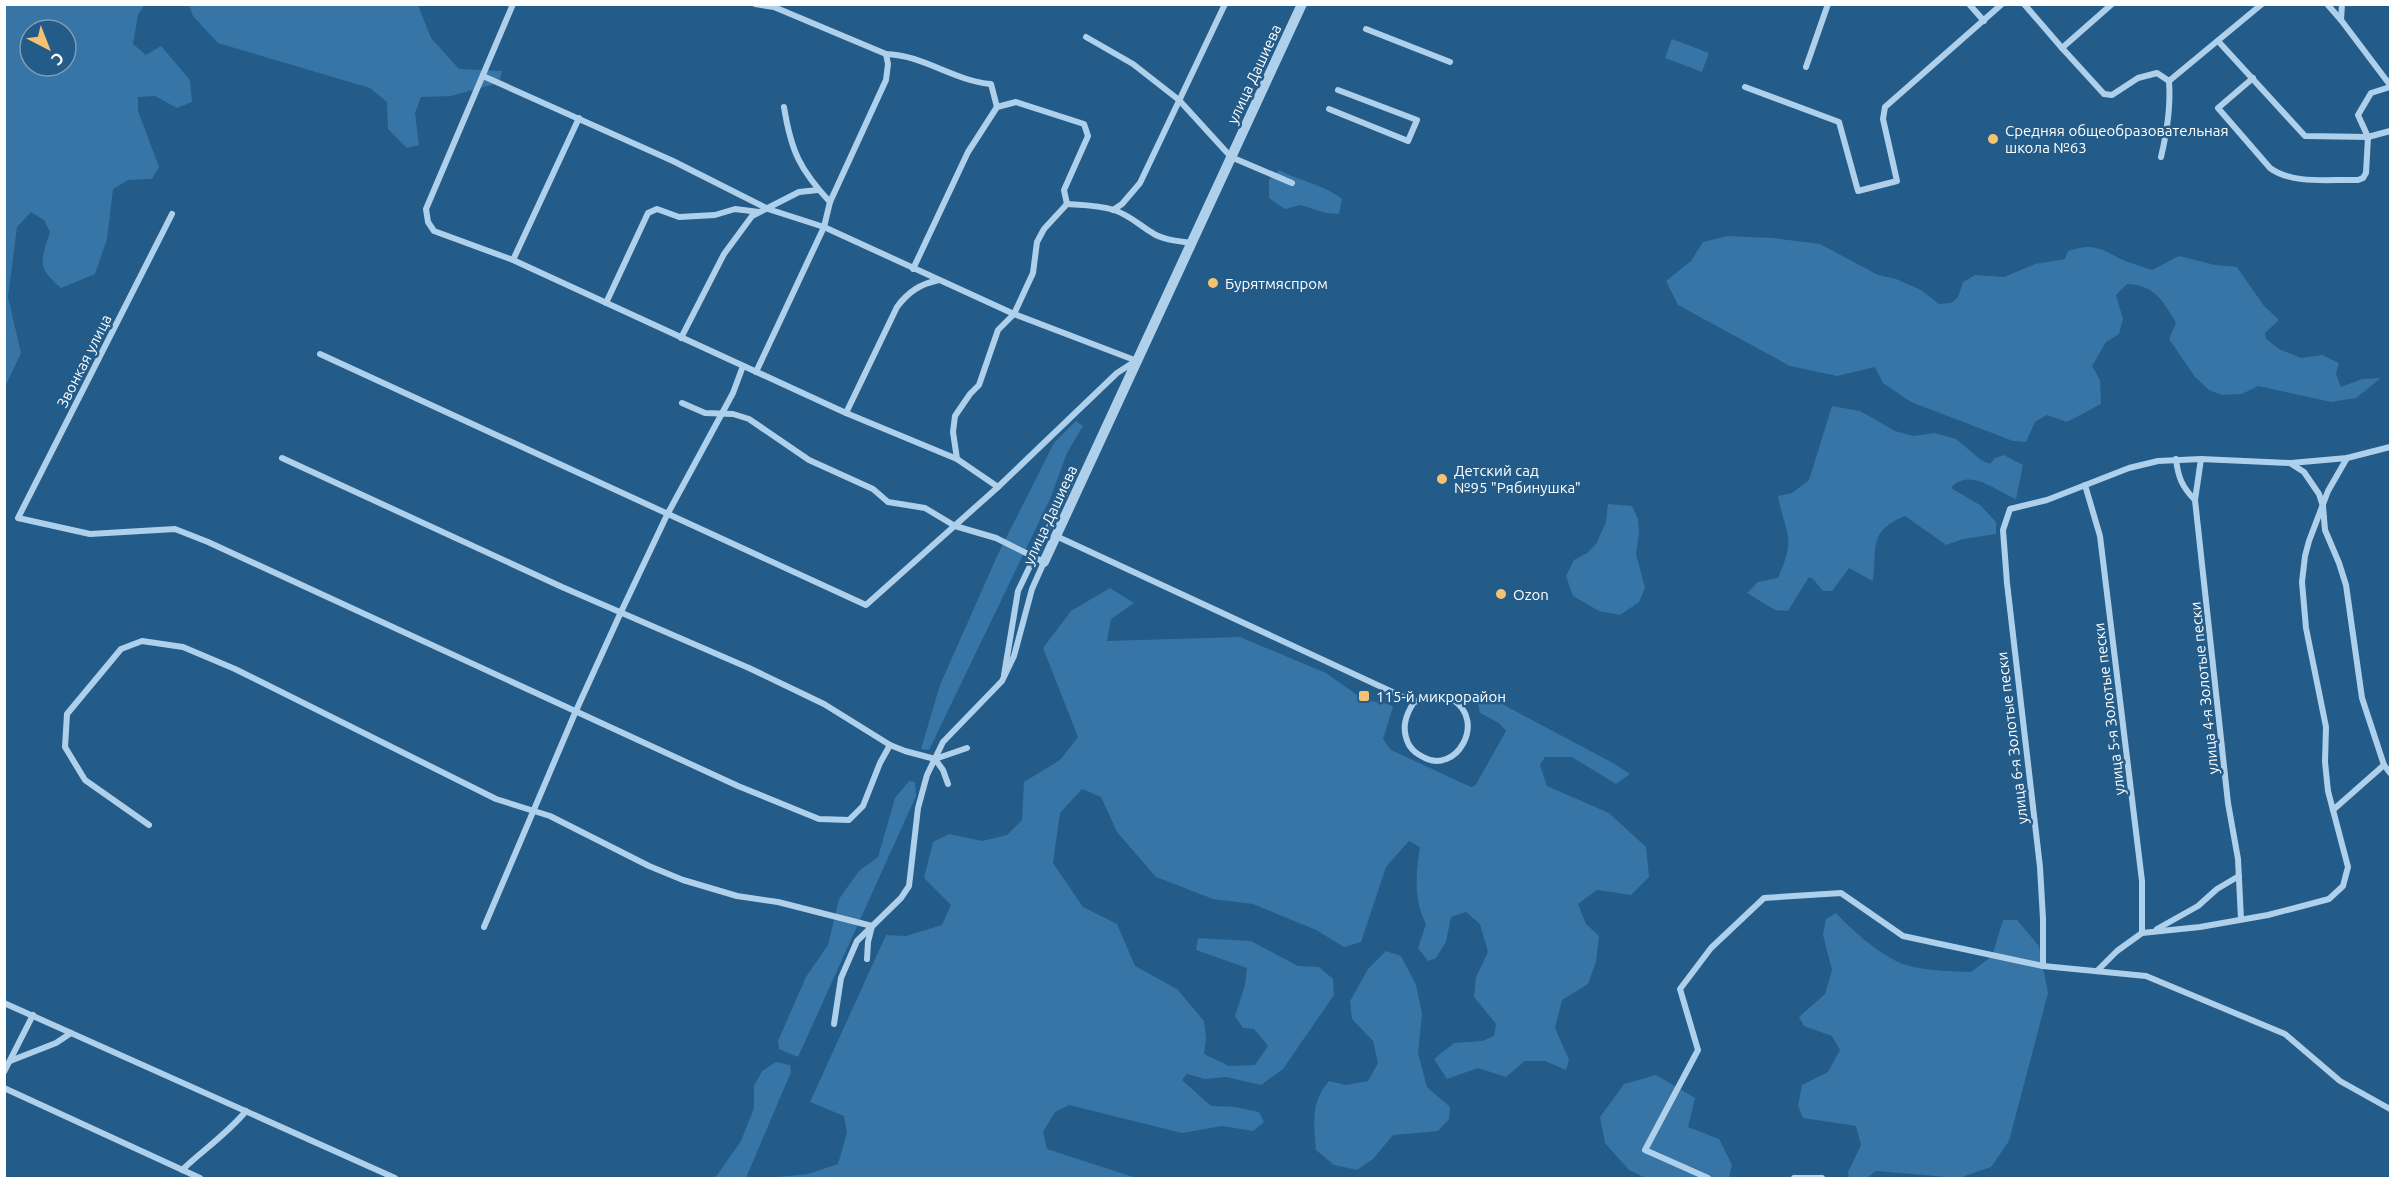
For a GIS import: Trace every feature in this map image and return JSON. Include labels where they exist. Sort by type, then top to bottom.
[{"type":"street","points":[[513,4],[426,209],[428,222],[434,231],[513,260],[846,413],[957,459],[998,487]]},
{"type":"street","points":[[755,4],[774,7],[886,54],[901,54],[962,79],[991,84],[997,107]]},
{"type":"street","points":[[1113,210],[1122,204],[1140,183],[1224,4]]},
{"type":"street","name":"улица Дашиева","points":[[834,1024],[841,978],[857,941],[901,898],[909,886],[918,808],[927,775],[943,742],[1002,681],[1014,657],[1039,560],[1056,536],[1302,4]]},
{"type":"street","points":[[1806,67],[1828,4]]},
{"type":"street","points":[[1969,4],[1984,21]]},
{"type":"street","points":[[1745,87],[1839,122],[1858,190],[1897,181],[1883,119],[1885,107],[2002,4]]},
{"type":"street","points":[[2024,4],[2061,48],[2108,96],[2148,75],[2157,73],[2169,81]]},
{"type":"street","points":[[2061,48],[2112,4]]},
{"type":"street","points":[[2161,157],[2167,126],[2169,81],[2262,4]]},
{"type":"street","points":[[2253,78],[2218,108],[2270,168],[2280,176],[2358,180],[2363,178],[2366,173],[2368,137],[2358,115],[2371,93],[2391,86],[2341,20],[2326,4]]},
{"type":"street","points":[[2341,20],[2342,4]]},
{"type":"street","points":[[1366,29],[1450,62]]},
{"type":"street","points":[[1086,37],[1133,64],[1179,100],[1232,158],[1292,183]]},
{"type":"street","points":[[2218,41],[2305,136],[2368,137],[2391,131]]},
{"type":"street","points":[[756,372],[824,227],[830,202],[886,80],[888,64],[886,54]]},
{"type":"street","points":[[483,76],[674,161],[768,209],[824,227],[1014,314],[1137,361]]},
{"type":"street","points":[[1329,109],[1408,141],[1417,120],[1338,90]]},
{"type":"street","points":[[913,268],[968,152],[997,107],[1016,102],[1084,124],[1088,136],[1064,190],[1067,204]]},
{"type":"street","points":[[784,107],[789,137],[798,161],[818,190],[830,202]]},
{"type":"street","points":[[513,260],[579,118]]},
{"type":"street","points":[[681,338],[724,254],[752,216],[799,192],[818,190]]},
{"type":"street","points":[[1067,204],[1113,210],[1135,219],[1152,233],[1192,243]]},
{"type":"street","points":[[957,459],[953,432],[955,416],[979,385],[999,330],[1014,314],[1033,273],[1037,242],[1044,229],[1067,204]]},
{"type":"street","points":[[606,303],[648,213],[657,209],[679,217],[715,214],[735,209],[759,212]]},
{"type":"street","name":"Звонкая улица","points":[[172,214],[18,518],[90,534],[175,529],[219,547],[575,712]]},
{"type":"street","points":[[846,413],[897,307],[906,295],[924,283],[939,280]]},
{"type":"street","points":[[320,354],[866,605],[998,487],[1117,373],[1137,361]]},
{"type":"street","points":[[484,927],[575,712],[621,612],[668,515],[732,393],[743,366]]},
{"type":"street","points":[[682,403],[705,414],[720,413],[749,419],[809,460],[873,489],[888,502],[925,508],[955,526],[996,538],[1039,560]]},
{"type":"street","points":[[2085,485],[2143,464],[2176,459],[2290,463],[2347,458],[2391,447]]},
{"type":"street","points":[[282,458],[824,704],[905,752],[935,759],[967,748]]},
{"type":"street","points":[[2097,971],[2117,951],[2142,933],[2200,927],[2268,915],[2329,899],[2343,886],[2348,867],[2326,773],[2325,727],[2306,628],[2302,582],[2304,556],[2334,478],[2347,458]]},
{"type":"street","name":"улица 4-я Золотые пески","points":[[2176,459],[2184,489],[2195,500],[2228,803],[2237,849],[2241,919]]},
{"type":"street","points":[[2195,500],[2201,459]]},
{"type":"street","points":[[2290,463],[2304,472],[2313,482],[2323,506],[2325,530],[2346,585],[2362,698],[2384,765],[2391,773]]},
{"type":"street","points":[[1002,681],[1017,591],[1039,560],[1070,483]]},
{"type":"street","name":"улица 6-я Золотые пески","points":[[2043,966],[2041,876],[2007,583],[2003,530],[2010,509],[2046,500],[2085,485]]},
{"type":"street","name":"улица 5-я Золотые пески","points":[[2085,485],[2100,536],[2142,881],[2142,933]]},
{"type":"street","points":[[1056,536],[1414,702],[1434,696],[1452,700],[1465,713],[1469,731],[1461,748],[1447,759],[1429,760],[1413,751],[1404,735],[1406,717],[1414,702]]},
{"type":"street","points":[[149,825],[85,780],[65,747],[67,714],[121,649],[142,641],[183,647],[235,669],[487,795],[535,810],[649,866],[683,880],[737,896],[778,902],[873,926],[868,942],[867,959]]},
{"type":"street","points":[[575,712],[650,744],[738,786],[819,819],[849,820],[864,806],[880,763],[890,745]]},
{"type":"street","points":[[935,759],[943,770],[948,784]]},
{"type":"street","points":[[2333,810],[2384,765]]},
{"type":"street","points":[[2154,931],[2198,906],[2217,889],[2239,876]]},
{"type":"street","points":[[1708,1179],[1645,1150],[1698,1050],[1680,989],[1711,948],[1764,898],[1841,893],[1902,936],[2043,966],[2146,976],[2285,1034],[2340,1081],[2391,1109]]},
{"type":"street","points":[[4,1003],[395,1179]]},
{"type":"street","points":[[4,1072],[33,1016]]},
{"type":"street","points":[[10,1060],[56,1043],[71,1033]]},
{"type":"street","points":[[4,1088],[200,1179]]},
{"type":"street","points":[[182,1170],[208,1145],[231,1129],[246,1111]]},
{"type":"street","points":[[1794,1179],[1821,1179]]},
{"type":"shaded area","points":[[5,4],[144,5],[138,15],[133,44],[146,55],[161,46],[190,80],[192,102],[177,108],[155,96],[138,97],[138,111],[159,167],[152,179],[128,180],[113,189],[107,239],[95,274],[61,288],[44,269],[44,250],[50,232],[44,220],[31,212],[17,227],[8,297],[21,353],[5,387]]},
{"type":"shaded area","points":[[189,5],[418,5],[431,38],[459,69],[502,71],[499,83],[451,96],[421,97],[415,113],[419,145],[407,148],[388,129],[387,102],[370,88],[218,43],[193,16]]},
{"type":"shaded area","points":[[1672,39],[1709,53],[1702,72],[1665,58]]},
{"type":"shaded area","points":[[1279,170],[1328,190],[1342,199],[1339,214],[1326,213],[1301,205],[1285,209],[1269,198],[1269,180]]},
{"type":"shaded area","points":[[1727,236],[1773,238],[1820,244],[1878,275],[1896,279],[1921,290],[1939,304],[1951,303],[1958,297],[1963,282],[1975,275],[2004,277],[2035,264],[2065,259],[2068,251],[2085,247],[2104,251],[2152,270],[2179,256],[2215,265],[2237,267],[2264,306],[2279,320],[2265,333],[2266,339],[2279,349],[2301,358],[2322,355],[2339,363],[2336,374],[2341,387],[2362,379],[2381,378],[2356,398],[2331,402],[2258,386],[2242,394],[2222,395],[2209,390],[2195,377],[2169,339],[2176,323],[2162,301],[2145,287],[2127,284],[2116,295],[2123,319],[2119,334],[2106,342],[2092,366],[2100,380],[2101,404],[2067,422],[2047,415],[2035,422],[2026,442],[2013,441],[1911,402],[1883,383],[1875,367],[1837,376],[1790,366],[1678,305],[1666,281],[1691,261],[1703,242]]},
{"type":"shaded area","points":[[1832,406],[1860,411],[1895,431],[1914,436],[1935,433],[1956,439],[1981,460],[1990,464],[1995,458],[2004,455],[2023,465],[2016,499],[1974,480],[1958,482],[1951,488],[1980,505],[1996,522],[1996,534],[1963,539],[1946,545],[1905,516],[1893,522],[1880,534],[1875,549],[1873,581],[1849,568],[1832,591],[1823,591],[1809,577],[1788,611],[1775,610],[1747,593],[1758,582],[1778,578],[1786,558],[1788,542],[1778,496],[1792,493],[1809,480]]},
{"type":"shaded area","points":[[1076,421],[1083,426],[1067,453],[1050,499],[929,750],[921,749],[940,685],[998,554],[1054,443]]},
{"type":"shaded area","points":[[1608,504],[1632,506],[1638,519],[1636,554],[1645,588],[1639,602],[1620,615],[1599,611],[1573,596],[1566,576],[1574,560],[1587,553],[1596,544],[1606,522]]},
{"type":"shaded area","points":[[1110,588],[1134,603],[1111,619],[1107,641],[1240,637],[1326,673],[1364,700],[1389,704],[1393,707],[1383,739],[1391,750],[1471,787],[1475,786],[1506,731],[1499,723],[1480,713],[1477,698],[1489,697],[1630,774],[1616,784],[1572,757],[1545,757],[1540,765],[1547,786],[1609,813],[1646,847],[1649,877],[1631,895],[1597,890],[1578,904],[1586,924],[1599,936],[1596,962],[1588,984],[1562,1000],[1555,1028],[1569,1060],[1566,1070],[1545,1061],[1525,1061],[1506,1077],[1478,1068],[1447,1079],[1434,1059],[1454,1043],[1482,1041],[1494,1036],[1496,1024],[1474,997],[1476,977],[1488,952],[1480,924],[1466,912],[1451,917],[1446,942],[1436,958],[1428,961],[1418,948],[1426,924],[1417,896],[1420,847],[1409,841],[1386,867],[1361,942],[1344,947],[1316,930],[1253,904],[1213,899],[1156,877],[1117,832],[1101,797],[1082,789],[1060,813],[1053,863],[1083,907],[1117,924],[1135,966],[1177,989],[1204,1021],[1206,1038],[1204,1054],[1229,1066],[1255,1065],[1268,1046],[1254,1029],[1243,1028],[1235,1016],[1245,985],[1247,968],[1196,950],[1198,938],[1251,941],[1298,966],[1319,967],[1333,979],[1334,995],[1283,1069],[1261,1085],[1226,1077],[1205,1079],[1187,1074],[1182,1080],[1211,1106],[1235,1107],[1259,1112],[1264,1122],[1253,1131],[1222,1126],[1182,1133],[1069,1105],[1055,1112],[1043,1132],[1047,1149],[1136,1178],[769,1178],[808,1174],[838,1164],[847,1133],[844,1116],[810,1102],[886,935],[906,936],[942,925],[951,905],[924,878],[933,842],[949,834],[982,841],[1007,835],[1022,820],[1024,782],[1060,760],[1078,737],[1043,648],[1071,611]]},
{"type":"shaded area","points":[[909,781],[915,782],[916,796],[798,1057],[779,1049],[778,1041],[806,977],[828,945],[839,899],[859,871],[878,857],[895,798]]},
{"type":"shaded area","points":[[1836,913],[1863,939],[1886,955],[1902,964],[1921,968],[1971,972],[1992,956],[2003,920],[2017,920],[2039,946],[2048,993],[2009,1141],[1991,1167],[1959,1178],[1876,1171],[1867,1178],[1849,1178],[1848,1172],[1861,1145],[1856,1126],[1803,1118],[1798,1106],[1802,1085],[1828,1072],[1840,1050],[1832,1036],[1804,1026],[1799,1017],[1825,994],[1832,970],[1823,935],[1826,919]]},
{"type":"shaded area","points":[[1386,951],[1401,956],[1416,985],[1422,1013],[1418,1053],[1427,1087],[1450,1107],[1449,1119],[1438,1131],[1393,1135],[1373,1159],[1357,1170],[1334,1165],[1316,1150],[1316,1105],[1329,1081],[1346,1085],[1368,1081],[1378,1063],[1373,1041],[1352,1019],[1350,1001],[1368,969]]},
{"type":"shaded area","points":[[776,1062],[790,1065],[791,1072],[746,1178],[715,1178],[741,1141],[754,1108],[754,1086],[762,1071]]},
{"type":"shaded area","points":[[1656,1075],[1695,1098],[1688,1127],[1719,1139],[1732,1165],[1729,1178],[1646,1178],[1629,1170],[1605,1143],[1600,1117],[1624,1084]]},
{"type":"place","name":"Средняя общеобразовательная школа №63","points":[[1993,139]]},
{"type":"place","name":"Бурятмяспром","points":[[1213,283]]},
{"type":"place","name":"Детский сад №95 \"Рябинушка\"","points":[[1442,479]]},
{"type":"place","name":"Ozon","points":[[1501,594]]},
{"type":"place","name":"115-й микрорайон","points":[[1364,696]]}]
